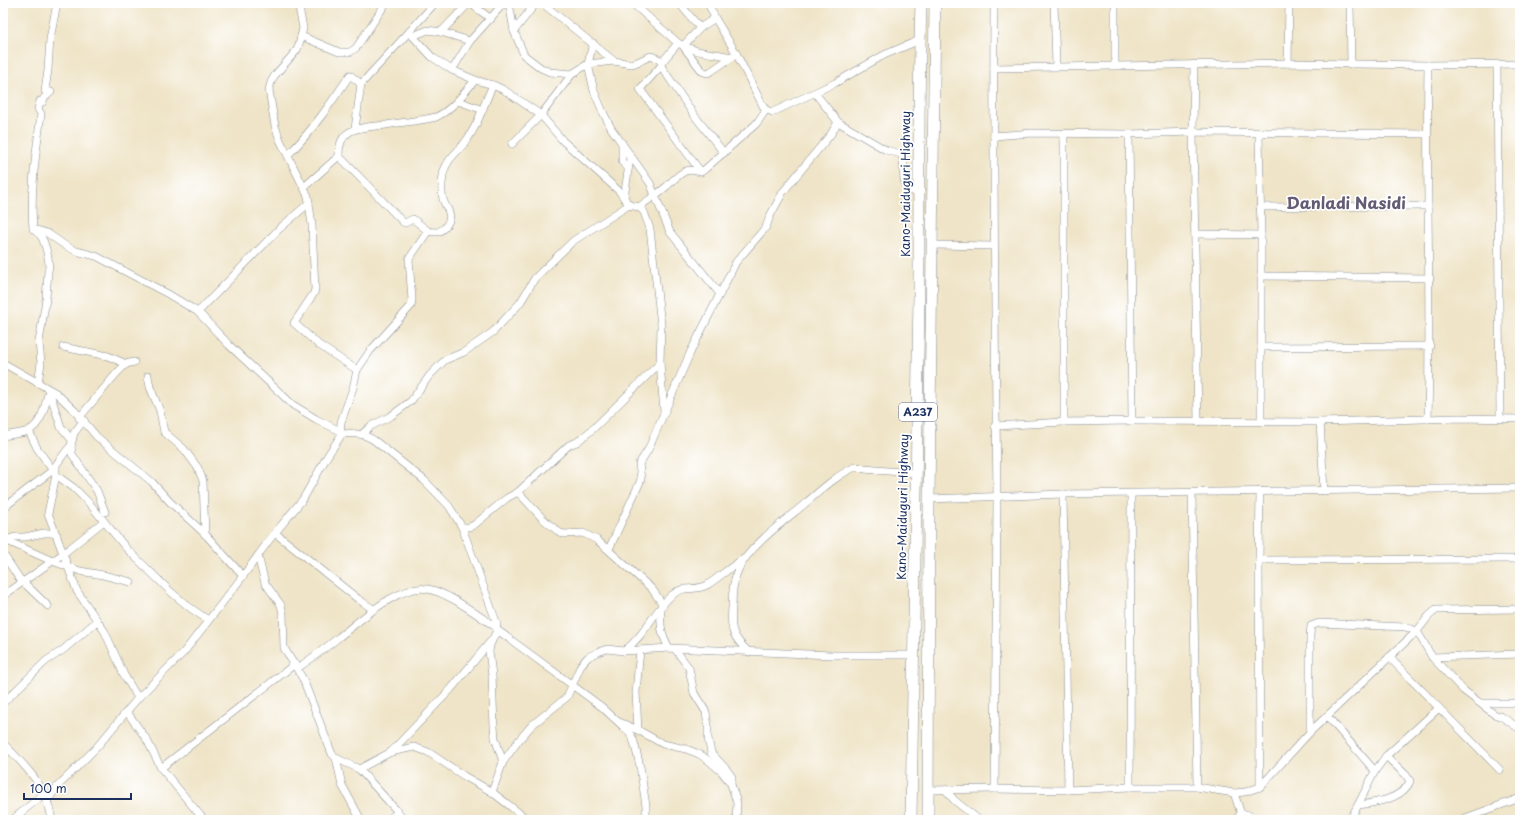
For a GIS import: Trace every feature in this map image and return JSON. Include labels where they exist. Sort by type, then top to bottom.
[{"type":"highway","name":"Kano-Maiduguri Highway","points":[[911,820],[915,655],[919,298],[918,194],[921,3]]},
{"type":"highway","name":"Kano-Maiduguri Highway","points":[[928,820],[929,499],[935,3]]},
{"type":"street","points":[[38,383],[41,363],[39,342],[49,269],[48,254],[41,236],[33,229],[32,214],[34,170],[41,114],[38,109],[40,101],[43,102],[44,98],[51,92],[45,90],[50,39],[57,3]]},
{"type":"street","points":[[298,3],[302,28],[297,50],[275,75],[269,90],[275,126],[304,187],[309,203],[314,248],[314,293],[294,323],[319,344],[357,370]]},
{"type":"street","points":[[301,36],[339,52],[350,52],[356,48],[386,3]]},
{"type":"street","points":[[355,129],[361,84],[411,34],[435,3]]},
{"type":"street","points":[[441,32],[469,3],[490,19]]},
{"type":"street","points":[[452,70],[470,41],[504,3]]},
{"type":"street","points":[[509,3],[514,32],[521,49],[529,59],[541,68],[550,72],[572,74]]},
{"type":"street","points":[[514,32],[536,3]]},
{"type":"street","points":[[542,3],[614,61]]},
{"type":"street","points":[[551,9],[556,3]]},
{"type":"street","points":[[632,3],[681,44],[705,73],[710,72],[734,55]]},
{"type":"street","points":[[678,3],[700,28]]},
{"type":"street","points":[[708,3],[734,55],[763,106],[766,110],[772,112],[835,83],[884,55],[920,40]]},
{"type":"street","points":[[994,3],[994,246],[996,336],[995,426],[997,497],[995,789]]},
{"type":"street","points":[[1054,3],[1056,66]]},
{"type":"street","points":[[1115,3],[1115,65]]},
{"type":"street","points":[[1288,63],[1289,3]]},
{"type":"street","points":[[1350,3],[1351,64]]},
{"type":"street","points":[[701,172],[640,89],[681,44],[700,28],[716,18]]},
{"type":"street","points":[[411,34],[428,30],[441,32],[470,41]]},
{"type":"street","points":[[411,34],[432,57],[452,70],[475,80],[493,85],[509,93],[541,115],[554,132],[601,174],[629,205],[639,207],[644,212],[650,229],[662,325],[660,363],[664,412]]},
{"type":"street","points":[[592,43],[588,64],[594,91],[606,117],[650,183],[670,232],[720,294]]},
{"type":"street","points":[[681,44],[692,50],[703,53],[734,55]]},
{"type":"street","points":[[512,144],[541,115],[572,74],[588,64],[614,61],[630,64],[651,56],[662,64],[694,116],[724,153]]},
{"type":"street","points":[[994,68],[1288,63],[1428,65],[1520,64]]},
{"type":"street","points":[[1194,64],[1193,132],[1198,422]]},
{"type":"street","points":[[1497,64],[1500,418]]},
{"type":"street","points":[[1428,65],[1427,134],[1430,278],[1428,419]]},
{"type":"street","points":[[288,155],[303,140],[319,120],[350,75],[361,84]]},
{"type":"street","points":[[475,80],[458,100],[442,114],[436,117],[384,125],[367,126],[355,129],[342,139],[339,147],[339,156],[405,223],[413,219],[428,231],[436,232],[448,223],[450,213],[443,198],[443,175],[445,168],[456,151],[463,146],[472,133],[493,85]]},
{"type":"street","points":[[815,93],[838,122],[886,150],[901,154],[904,159],[904,181],[907,188],[918,194]]},
{"type":"street","points":[[458,100],[483,110]]},
{"type":"street","points":[[701,172],[756,124],[766,110]]},
{"type":"street","points":[[609,549],[640,482],[641,478],[639,464],[648,450],[691,350],[736,262],[766,227],[770,216],[783,192],[831,134],[838,122]]},
{"type":"street","points":[[994,136],[1032,133],[1129,134],[1193,132],[1259,134],[1427,134]]},
{"type":"street","points":[[1064,133],[1064,422]]},
{"type":"street","points":[[1129,134],[1132,421]]},
{"type":"street","points":[[1259,134],[1261,235],[1261,422]]},
{"type":"street","points":[[622,143],[630,158],[624,198]]},
{"type":"street","points":[[304,187],[339,156]]},
{"type":"street","points":[[639,207],[655,196],[677,176],[691,170],[701,172]]},
{"type":"street","points":[[198,312],[279,229],[309,203]]},
{"type":"street","points":[[362,434],[371,426],[397,412],[411,402],[433,371],[445,360],[464,352],[493,332],[520,303],[535,278],[573,241],[629,205]]},
{"type":"street","points":[[1260,207],[1428,206]]},
{"type":"street","points":[[33,229],[47,233],[76,251],[96,256],[168,294],[198,312],[229,345],[293,405],[340,432],[368,436],[424,480],[449,506],[462,527],[496,628],[490,652],[495,738],[503,762]]},
{"type":"street","points":[[48,800],[57,787],[96,748],[138,698],[184,652],[275,533],[304,499],[328,455],[340,437],[341,422],[354,388],[357,370],[370,351],[411,306],[412,300],[409,259],[428,231]]},
{"type":"street","points":[[1195,234],[1261,235]]},
{"type":"street","points":[[932,245],[994,246]]},
{"type":"street","points":[[1261,276],[1430,278]]},
{"type":"street","points":[[1261,347],[1430,346]]},
{"type":"street","points":[[63,347],[108,356],[126,364]]},
{"type":"street","points":[[134,362],[126,364],[116,374],[74,433],[71,443],[55,470],[48,512],[77,591],[108,638],[124,674],[138,698]]},
{"type":"street","points":[[3,363],[56,393],[97,438],[152,482],[170,502],[205,534],[243,576]]},
{"type":"street","points":[[462,527],[469,527],[474,524],[507,498],[518,492],[569,445],[577,442],[594,428],[660,363]]},
{"type":"street","points":[[148,376],[150,387],[160,411],[164,432],[184,450],[201,474],[203,481],[205,534]]},
{"type":"street","points":[[3,436],[29,430],[34,427],[42,416],[49,390]]},
{"type":"street","points":[[49,390],[61,427],[71,443],[72,454],[97,491],[105,512]]},
{"type":"street","points":[[995,426],[1064,422],[1132,421],[1320,422],[1428,419],[1520,419]]},
{"type":"street","points":[[1320,422],[1324,491]]},
{"type":"street","points":[[29,430],[37,448],[55,470],[74,488],[126,548],[171,592],[208,620]]},
{"type":"street","points":[[624,651],[633,644],[672,595],[683,588],[698,588],[706,585],[745,558],[773,530],[841,474],[855,467],[886,472],[917,472]]},
{"type":"street","points":[[3,508],[55,470]]},
{"type":"street","points":[[929,499],[1063,494],[1520,488]]},
{"type":"street","points":[[1260,491],[1260,787]]},
{"type":"street","points":[[518,492],[543,519],[560,533],[583,533],[598,540],[652,590],[662,606],[660,628],[662,636],[688,668],[694,693],[706,712],[711,753],[731,776],[731,784],[737,803],[736,820]]},
{"type":"street","points":[[1192,493],[1197,787]]},
{"type":"street","points":[[1063,494],[1068,790]]},
{"type":"street","points":[[1130,787],[1131,494]]},
{"type":"street","points":[[3,596],[22,581],[64,553],[104,521]]},
{"type":"street","points":[[5,539],[15,537],[25,538],[44,533],[57,535]]},
{"type":"street","points":[[275,533],[358,599],[373,609]]},
{"type":"street","points":[[5,539],[68,567],[131,582]]},
{"type":"street","points":[[3,554],[22,581],[48,606]]},
{"type":"street","points":[[258,556],[265,583],[281,605],[283,614],[284,648],[304,678],[332,754],[336,758],[359,769],[398,812],[403,820]]},
{"type":"street","points":[[745,558],[737,572],[735,580],[732,598],[731,627],[734,636],[749,652]]},
{"type":"street","points":[[1259,560],[1520,559]]},
{"type":"street","points":[[160,768],[297,666],[339,637],[373,609],[411,589],[427,589],[441,593],[496,628],[602,707],[630,733],[634,742],[641,773],[646,806],[646,820]]},
{"type":"street","points":[[928,790],[1068,790],[1130,787],[1197,787],[1234,793],[1245,792],[1260,787],[1310,732],[1417,631],[1436,610],[1520,609]]},
{"type":"street","points":[[3,703],[46,661],[98,621]]},
{"type":"street","points":[[1310,732],[1310,635],[1311,626],[1319,623],[1405,627],[1417,631],[1432,657],[1463,690],[1520,729]]},
{"type":"street","points":[[391,752],[451,689],[493,639]]},
{"type":"street","points":[[492,792],[503,762],[518,740],[567,696],[581,665],[593,654],[607,649],[624,651],[672,648],[831,655],[915,655]]},
{"type":"street","points":[[638,730],[636,692],[640,650]]},
{"type":"street","points":[[1432,657],[1520,654]]},
{"type":"street","points":[[1389,657],[1500,770]]},
{"type":"street","points":[[1480,703],[1520,703]]},
{"type":"street","points":[[1350,820],[1375,771],[1386,756],[1439,708]]},
{"type":"street","points":[[127,712],[147,740],[160,768],[204,820]]},
{"type":"street","points":[[1327,716],[1375,771]]},
{"type":"street","points":[[616,721],[638,730],[663,744],[686,749],[699,754],[722,772],[731,784]]},
{"type":"street","points":[[3,743],[40,785],[48,800],[52,820]]},
{"type":"street","points":[[359,769],[391,752],[414,747],[428,752],[464,776],[492,792],[528,820]]},
{"type":"street","points":[[1358,805],[1380,801],[1397,794],[1408,787],[1410,781],[1406,775],[1386,756]]},
{"type":"street","points":[[336,758],[338,774],[360,820]]},
{"type":"street","points":[[946,790],[954,800],[979,820]]},
{"type":"street","points":[[12,820],[45,793]]},
{"type":"street","points":[[1234,793],[1241,814]]},
{"type":"street","points":[[1462,820],[1520,798]]},
{"type":"street","points":[[388,820],[398,812]]},
{"type":"street","points":[[1235,820],[1241,814],[1246,814],[1258,820]]},
{"type":"district","name":"Danladi Nasidi","points":[[1346,203]]}]
